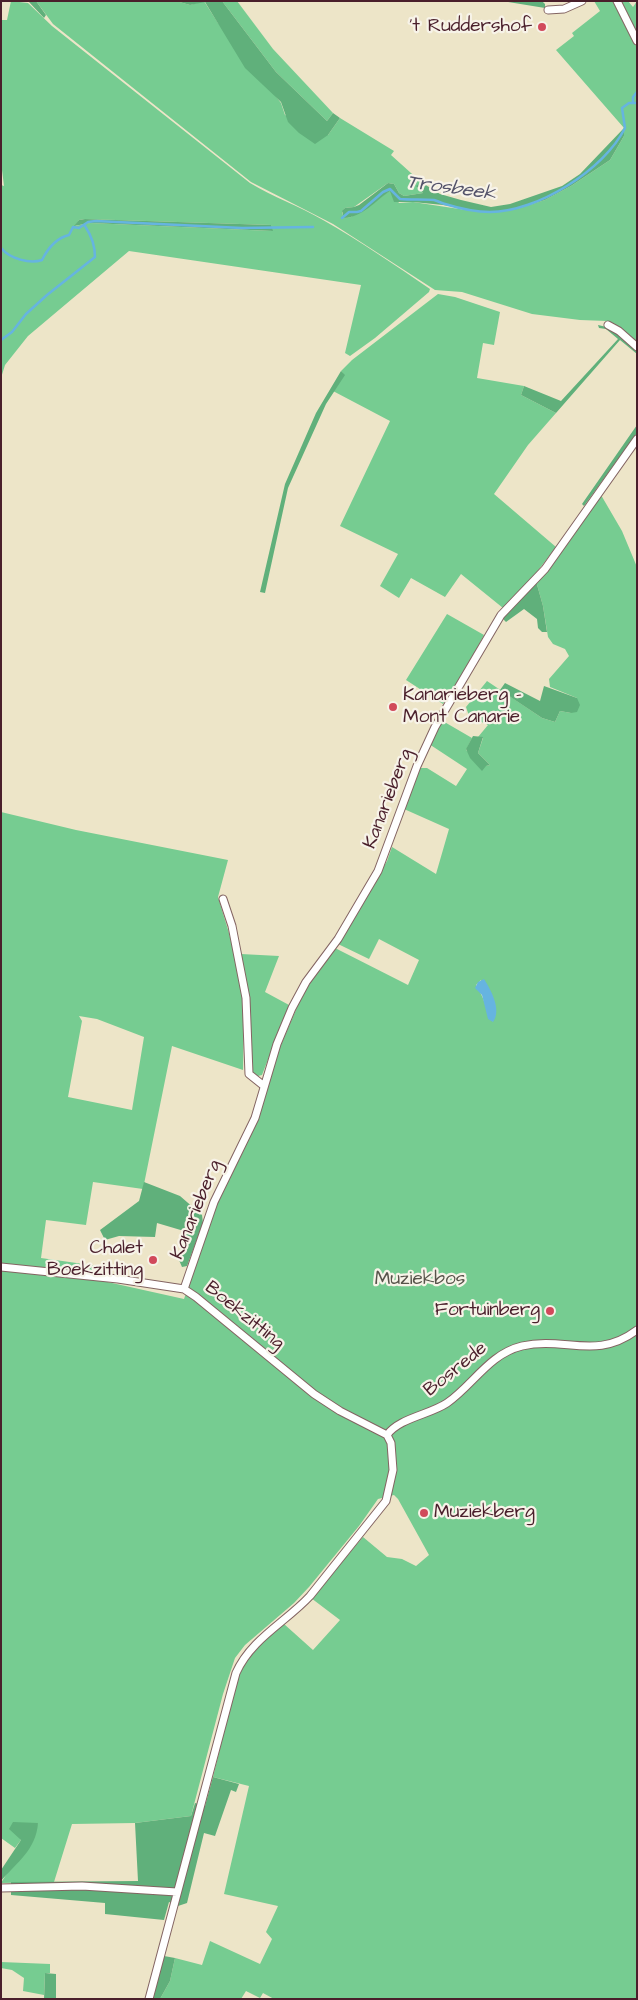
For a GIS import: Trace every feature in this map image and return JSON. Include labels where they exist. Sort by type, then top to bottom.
[{"type":"street","points":[[548,10],[564,9],[582,1]]},
{"type":"street","points":[[617,1],[637,41]]},
{"type":"street","points":[[608,325],[619,331],[637,346]]},
{"type":"street","name":"Kanarieberg","points":[[184,1289],[214,1202],[255,1118],[277,1044],[302,990],[338,940],[378,871],[416,766],[439,720],[501,615],[545,569],[637,439]]},
{"type":"street","points":[[223,898],[232,926],[246,998],[249,1074],[264,1086]]},
{"type":"street","name":"Boekzitting","points":[[1,1267],[118,1279],[184,1289],[196,1296],[314,1394],[340,1411],[387,1435]]},
{"type":"street","name":"Bosrede","points":[[387,1435],[393,1427],[437,1409],[449,1402],[488,1365],[513,1348],[542,1344],[597,1347],[619,1341],[637,1330]]},
{"type":"street","points":[[149,1999],[231,1687],[241,1661],[252,1647],[306,1600],[386,1502],[393,1470],[391,1443],[387,1435]]},
{"type":"street","points":[[1,1888],[82,1886],[177,1892]]},
{"type":"green space","points":[[11,1],[28,3],[52,26],[250,183],[314,215],[350,236],[430,289],[429,292],[375,338],[350,356],[345,353],[361,285],[129,251],[28,336],[5,365],[1,378],[1,185],[4,186],[1,162],[1,20],[7,20]],"holes":[[[85,219],[271,225],[272,231],[90,223],[75,226],[79,220]]]},
{"type":"green space","points":[[28,1],[36,1],[46,15],[44,18]]},
{"type":"green space","points":[[36,1],[176,1],[190,5],[204,1],[218,23],[281,103],[285,115],[328,135],[340,118],[394,151],[391,155],[421,182],[417,187],[423,193],[404,196],[399,193],[394,184],[388,183],[354,207],[345,208],[342,212],[344,218],[351,217],[391,190],[399,203],[413,202],[466,210],[517,209],[545,200],[571,186],[610,160],[624,136],[624,128],[556,50],[574,36],[572,33],[600,11],[594,1],[615,1],[631,38],[637,47],[637,343],[614,324],[607,321],[580,320],[532,314],[462,292],[435,290],[333,224],[251,182],[53,24]]},
{"type":"green space","points":[[176,1],[222,1],[276,72],[327,121],[333,113],[340,118],[328,135],[315,144],[299,133],[288,122],[281,102],[245,68],[205,2],[190,5]]},
{"type":"green space","points":[[222,1],[237,1],[273,49],[333,113],[327,121],[276,72]]},
{"type":"green space","points":[[502,1],[542,1],[545,4],[545,8]]},
{"type":"green space","points":[[621,1],[628,1],[633,7],[637,1],[637,36]]},
{"type":"green space","points":[[624,128],[624,136],[610,160],[571,186],[545,200],[517,209],[490,213],[443,205],[394,202],[390,191],[363,212],[344,218],[342,211],[345,208],[359,205],[388,183],[394,184],[399,193],[404,196],[423,193],[416,186],[421,182],[440,194],[461,200],[491,207],[510,204],[562,186],[580,174]]},
{"type":"green space","points":[[79,220],[271,225],[273,231],[90,223],[74,226]]},
{"type":"green space","points":[[438,294],[455,297],[500,312],[494,345],[483,343],[477,378],[524,386],[521,395],[556,413],[528,445],[494,494],[556,547],[530,581],[503,608],[461,574],[445,597],[411,578],[399,598],[380,586],[398,554],[340,526],[390,421],[333,391],[344,375],[341,371],[352,360]]},
{"type":"green space","points":[[598,325],[611,328],[637,349],[637,354],[620,340],[556,413],[521,395],[524,386],[561,401],[618,339],[606,329],[599,328]]},
{"type":"green space","points":[[341,371],[345,375],[326,404],[288,488],[265,593],[260,592],[285,484],[316,413]]},
{"type":"green space","points":[[637,425],[637,433],[584,506],[582,504]]},
{"type":"green space","name":"Muziekbos","points":[[601,495],[622,531],[637,567],[637,1999],[274,1999],[263,1993],[260,1998],[246,1991],[241,1999],[160,1999],[170,1981],[175,1958],[202,1965],[210,1941],[260,1964],[272,1939],[266,1932],[278,1906],[224,1894],[249,1786],[213,1777],[238,1675],[249,1654],[284,1624],[313,1650],[340,1620],[311,1598],[363,1537],[387,1557],[402,1559],[416,1566],[429,1555],[398,1499],[394,1495],[378,1499],[359,1526],[309,1587],[294,1603],[245,1645],[235,1658],[223,1694],[191,1816],[135,1823],[72,1824],[54,1882],[1,1883],[38,1823],[13,1823],[21,1840],[15,1848],[1,1838],[1,812],[76,830],[228,860],[218,897],[229,933],[241,985],[244,1011],[243,1070],[172,1046],[143,1189],[93,1182],[86,1225],[46,1220],[41,1258],[105,1267],[103,1281],[184,1299],[216,1206],[255,1122],[278,1052],[307,984],[335,948],[408,985],[419,960],[379,939],[369,959],[338,944],[387,861],[392,847],[436,874],[449,829],[404,809],[419,768],[427,768],[456,786],[467,769],[429,744],[441,720],[472,738],[466,750],[486,766],[490,765],[478,753],[483,738],[478,737],[488,725],[469,716],[466,707],[487,681],[542,718],[555,722],[560,711],[571,713],[577,698],[550,687],[549,679],[569,656],[565,649],[553,644],[548,637],[543,606],[536,581]],"holes":[[[481,980],[493,1022],[476,985]],[[79,1016],[97,1019],[144,1037],[132,1110],[68,1097],[82,1021]]]},
{"type":"green space","points":[[536,581],[543,606],[547,632],[542,632],[538,628],[537,619],[524,609],[506,622],[502,618]]},
{"type":"green space","points":[[447,614],[484,635],[465,671],[443,704],[406,680]]},
{"type":"green space","points":[[505,683],[540,701],[544,686],[577,698],[580,705],[577,712],[560,711],[555,722],[542,718],[500,690]]},
{"type":"green space","points":[[473,736],[483,737],[478,753],[490,765],[486,766],[482,771],[470,758],[466,749]]},
{"type":"green space","points":[[241,954],[279,956],[265,992],[289,1005],[262,1075],[258,1076],[251,1073],[246,984]]},
{"type":"green space","points":[[144,1182],[180,1196],[202,1215],[203,1223],[187,1266],[182,1267],[179,1260],[184,1231],[157,1223],[155,1237],[119,1236],[105,1240],[100,1230],[139,1201]]},
{"type":"green space","points":[[213,1777],[239,1784],[236,1792],[231,1790],[215,1836],[204,1833],[187,1903],[178,1906],[169,1902],[164,1920],[105,1914],[105,1903],[11,1895],[11,1882],[138,1881],[135,1823],[191,1816],[195,1803],[205,1806]]},
{"type":"green space","points":[[13,1822],[38,1823],[34,1841],[30,1848],[1,1881],[1,1870],[21,1840],[9,1829]]},
{"type":"green space","points":[[164,1956],[175,1958],[170,1981],[160,1999],[152,1999]]},
{"type":"green space","points":[[1,1962],[50,1964],[50,1973],[45,1973],[44,1995],[23,1991],[24,1978],[12,1970],[1,1968]]},
{"type":"green space","points":[[45,1973],[56,1974],[56,1999],[44,1999]]},
{"type":"water","points":[[484,979],[496,1006],[493,1022],[488,1019],[482,995],[475,988],[478,982]]},
{"type":"waterway","points":[[633,102],[633,97],[637,92]]},
{"type":"waterway","name":"Trosbeek","points":[[342,218],[349,212],[361,211],[383,192],[390,189],[400,199],[434,200],[467,210],[490,212],[528,205],[567,186],[602,159],[615,144],[625,128],[622,108],[629,103],[637,103]]},
{"type":"waterway","name":"Trosbeek","points":[[1,248],[20,260],[42,260],[53,244],[60,238],[69,235],[73,227],[79,228],[88,222],[96,221],[242,228],[313,227]]},
{"type":"waterway","points":[[1,340],[12,332],[26,314],[47,295],[95,257],[92,241],[85,226]]},
{"type":"place","name":"'t Ruddershof","points":[[542,27]]},
{"type":"place","name":"Kanarieberg - Mont Canarie","points":[[393,707]]},
{"type":"place","name":"Chalet Boekzitting","points":[[153,1260]]},
{"type":"place","name":"Fortuinberg","points":[[550,1311]]},
{"type":"place","name":"Muziekberg","points":[[424,1513]]}]
